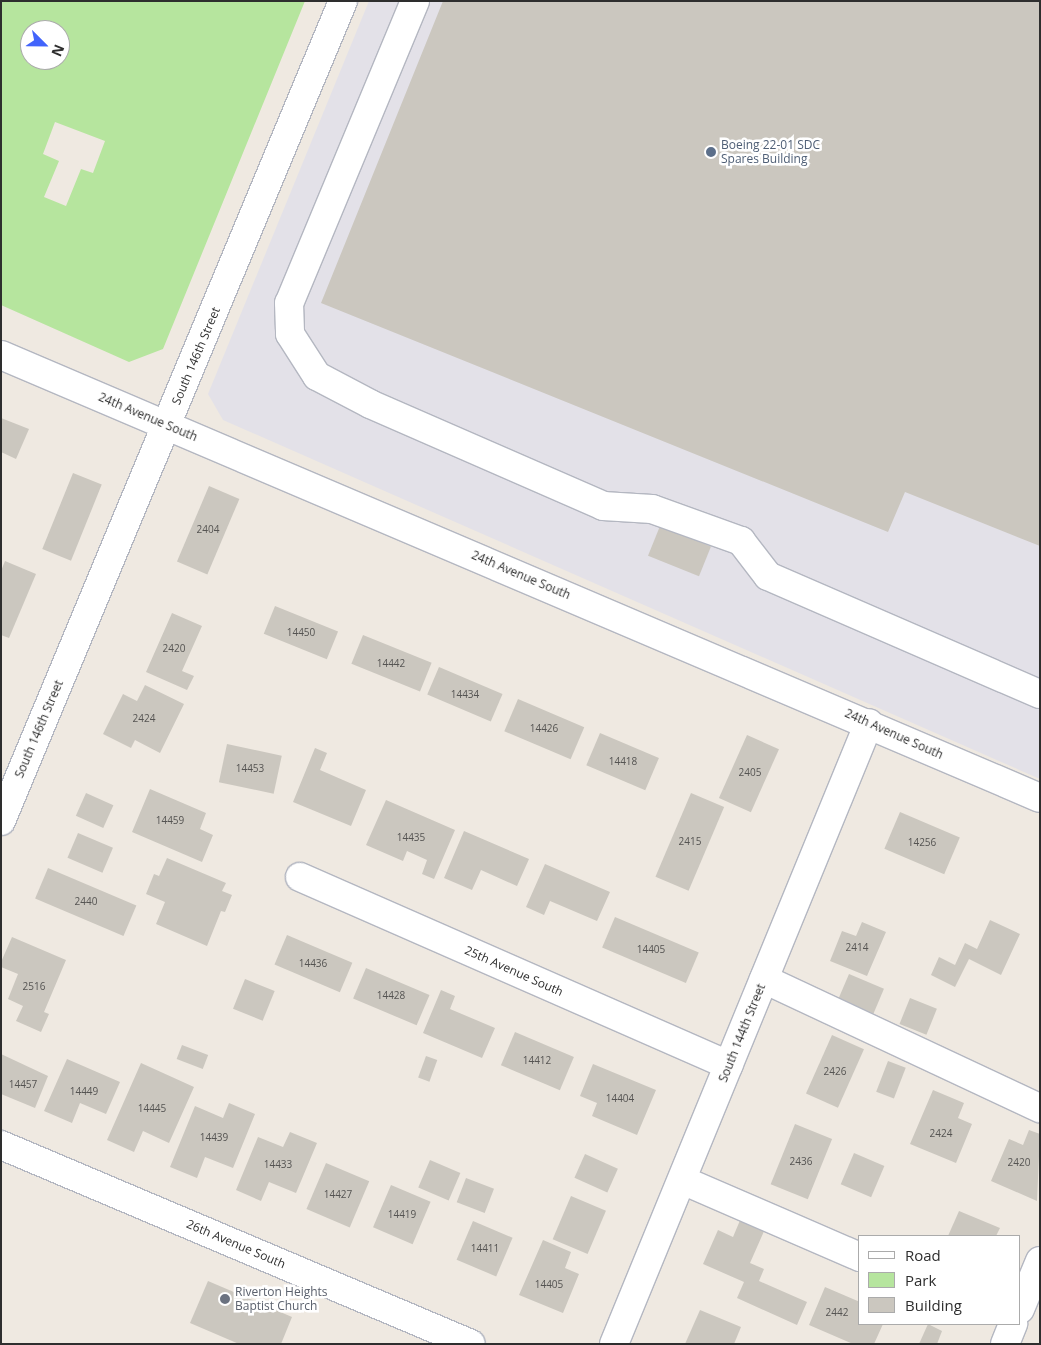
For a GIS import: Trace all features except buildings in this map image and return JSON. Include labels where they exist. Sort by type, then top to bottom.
[{"type":"street","name":"South 146th Street","points":[[1,820],[343,1]]},
{"type":"street","points":[[415,1],[289,303],[290,334],[317,376],[370,404],[604,506],[652,510],[740,541],[768,576],[1040,694]]},
{"type":"street","name":"24th Avenue South","points":[[1,355],[870,723],[1040,798]]},
{"type":"street","name":"South 144th Street","points":[[614,1344],[870,723]]},
{"type":"street","name":"25th Avenue South","points":[[300,877],[729,1065]]},
{"type":"street","points":[[764,979],[1040,1108]]},
{"type":"street","name":"26th Avenue South","points":[[1,1145],[471,1344]]},
{"type":"street","points":[[682,1180],[858,1257]]},
{"type":"street","points":[[1021,1307],[1040,1261]]},
{"type":"street","points":[[1006,1344],[1013,1325]]},
{"type":"shaded area","name":"Boeing 22-01 SDC Spares Building","points":[[369,1],[1040,1],[1040,779],[223,420],[208,394]]},
{"type":"green space","points":[[1,1],[305,1],[163,349],[129,362],[1,305]],"holes":[[[55,122],[105,141],[93,173],[81,169],[66,206],[44,197],[59,161],[43,154]]]},
{"type":"place","name":"Boeing 22-01 SDC Spares Building","points":[[711,152]]},
{"type":"place","name":"Riverton Heights Baptist Church","points":[[225,1299]]}]
